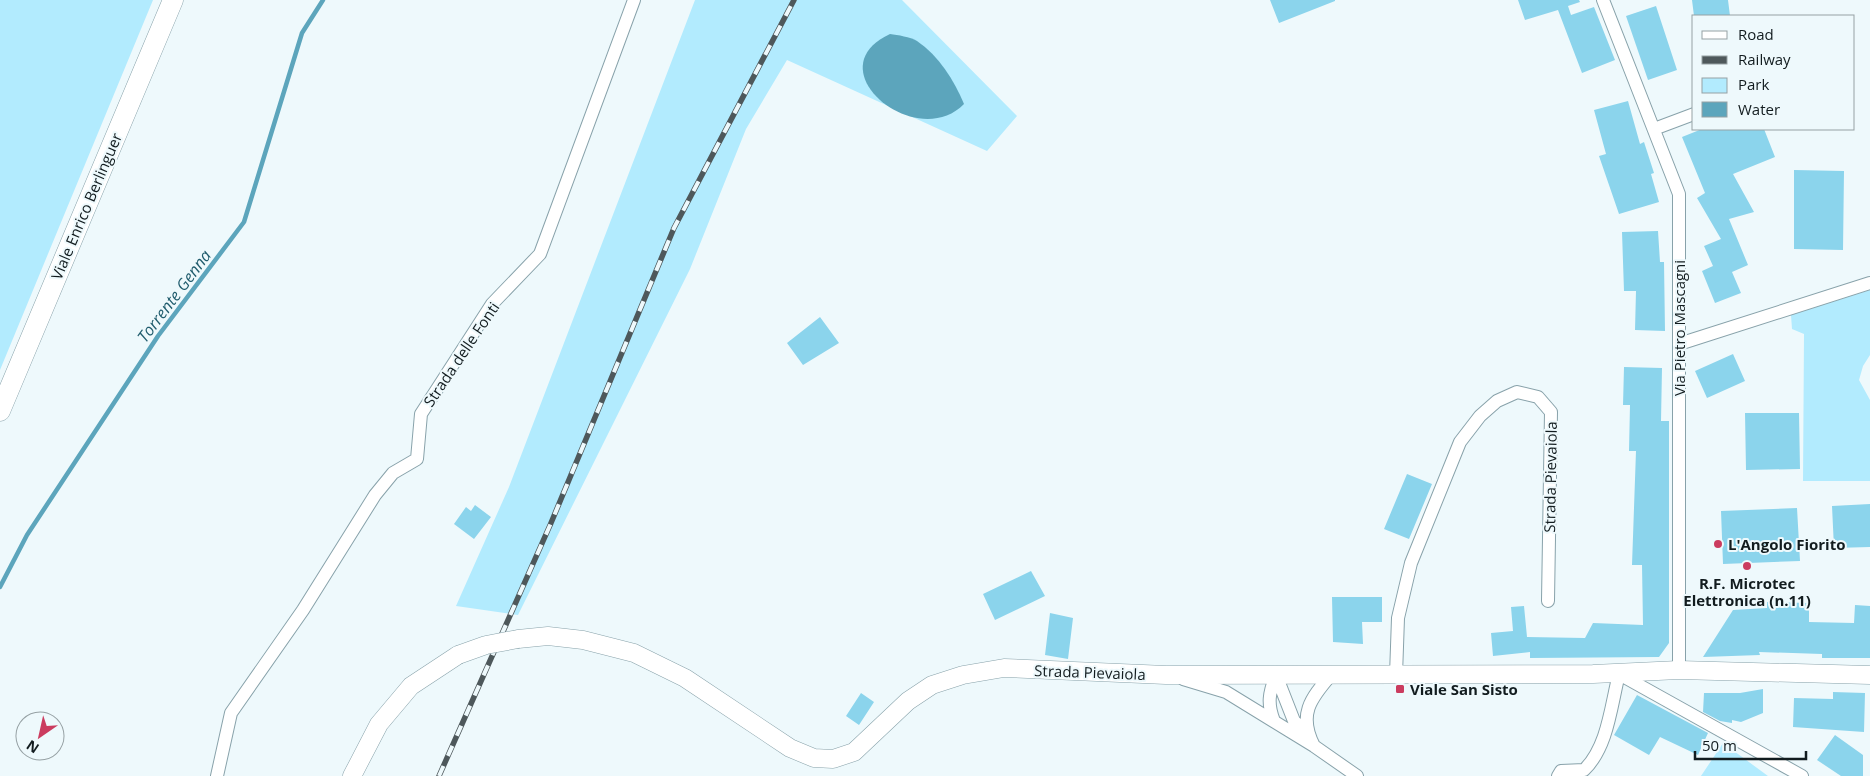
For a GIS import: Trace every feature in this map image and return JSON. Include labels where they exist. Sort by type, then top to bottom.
[{"type":"main road","name":"Viale Enrico Berlinguer","points":[[0,411],[172,0]]},
{"type":"street","name":"Strada delle Fonti","points":[[217,776],[231,713],[302,610],[375,495],[393,473],[417,459],[421,414],[492,304],[540,254],[634,0]]},
{"type":"street","name":"Via Pietro Mascagni","points":[[1603,0],[1679,194],[1679,670]]},
{"type":"street","points":[[1654,129],[1692,115]]},
{"type":"street","points":[[1679,344],[1870,283]]},
{"type":"street","name":"Strada Pievaiola","points":[[352,776],[379,724],[411,686],[458,655],[486,645],[548,636],[583,640],[634,653],[685,678],[790,748],[814,758],[833,759],[854,752],[908,702],[932,684],[963,675],[1004,668],[1166,675],[1396,675],[1398,618],[1411,563],[1460,442],[1480,416],[1497,401],[1517,392],[1538,397],[1551,412],[1548,600]]},
{"type":"street","points":[[1396,675],[1620,674],[1679,670],[1870,675]]},
{"type":"street","points":[[1558,776],[1561,771],[1585,773],[1595,760],[1602,742],[1620,674]]},
{"type":"street","points":[[1620,674],[1802,776]]},
{"type":"street","points":[[1166,675],[1226,692],[1314,746],[1357,776]]},
{"type":"street","points":[[1274,722],[1269,710],[1269,693],[1276,676]]},
{"type":"street","points":[[1276,676],[1294,721],[1306,731],[1314,746]]},
{"type":"street","points":[[1306,731],[1308,707],[1314,694],[1331,676]]},
{"type":"green space","points":[[0,0],[153,0],[0,370]]},
{"type":"green space","points":[[695,0],[902,0],[1017,116],[987,151],[787,60],[746,129],[690,269],[518,615],[456,606],[509,487]]},
{"type":"green space","points":[[1870,290],[1870,355],[1863,366],[1859,380],[1870,400],[1870,481],[1803,481],[1804,334],[1792,329],[1791,315]]},
{"type":"green space","points":[[1723,743],[1768,776],[1701,776]]},
{"type":"water","points":[[890,34],[904,36],[917,41],[925,47],[951,77],[964,104],[944,116],[922,119],[899,113],[880,100],[867,84],[863,67],[869,49]]},
{"type":"building","points":[[1270,0],[1335,0],[1335,1],[1279,23]]},
{"type":"building","points":[[1518,0],[1579,0],[1580,2],[1568,6],[1571,15],[1594,7],[1615,60],[1582,73],[1558,10],[1525,20]]},
{"type":"building","points":[[1692,0],[1728,0],[1730,15],[1694,15]]},
{"type":"building","points":[[1656,6],[1677,70],[1648,80],[1626,16]]},
{"type":"building","points":[[1628,101],[1640,144],[1644,142],[1654,173],[1651,174],[1659,202],[1619,214],[1599,156],[1606,154],[1594,110]]},
{"type":"building","points":[[1700,130],[1764,130],[1775,157],[1733,174],[1754,212],[1729,219],[1748,265],[1732,272],[1741,293],[1715,303],[1702,271],[1713,266],[1704,246],[1721,239],[1697,198],[1705,193],[1682,137]]},
{"type":"building","points":[[1794,170],[1844,171],[1843,250],[1794,249]]},
{"type":"building","points":[[1658,231],[1660,262],[1664,262],[1665,331],[1635,330],[1636,291],[1624,291],[1622,232]]},
{"type":"building","points":[[820,317],[839,343],[803,365],[787,343]]},
{"type":"building","points":[[1733,354],[1745,381],[1707,398],[1695,371]]},
{"type":"building","points":[[1624,367],[1662,368],[1661,421],[1669,421],[1669,643],[1659,657],[1530,658],[1530,652],[1493,656],[1491,633],[1513,631],[1511,607],[1524,606],[1527,637],[1585,638],[1593,623],[1643,625],[1642,565],[1632,565],[1636,451],[1629,451],[1630,405],[1623,405]]},
{"type":"building","points":[[1745,413],[1799,413],[1800,469],[1746,470]]},
{"type":"building","points":[[1407,474],[1432,484],[1409,539],[1384,529]]},
{"type":"building","points":[[1870,504],[1870,547],[1834,548],[1832,506]]},
{"type":"building","points":[[475,505],[491,517],[474,539],[454,524],[466,507],[471,511]]},
{"type":"building","points":[[1797,508],[1800,561],[1723,564],[1721,511]]},
{"type":"building","points":[[1031,571],[1045,596],[995,620],[983,594]]},
{"type":"building","points":[[1332,597],[1382,597],[1382,622],[1362,622],[1363,644],[1333,642]]},
{"type":"building","points":[[1767,602],[1809,603],[1809,622],[1854,623],[1855,605],[1870,606],[1870,658],[1822,658],[1822,654],[1759,652],[1760,655],[1703,657],[1733,610],[1767,608]]},
{"type":"building","points":[[1050,613],[1073,618],[1068,659],[1045,655]]},
{"type":"building","points":[[1763,689],[1763,713],[1741,722],[1732,720],[1732,723],[1720,721],[1703,712],[1704,693],[1740,693]]},
{"type":"building","points":[[1833,692],[1865,693],[1864,732],[1793,727],[1794,698],[1833,699]]},
{"type":"building","points":[[861,693],[874,702],[859,725],[846,716]]},
{"type":"building","points":[[1637,695],[1708,733],[1698,755],[1660,737],[1649,755],[1614,735]]},
{"type":"building","points":[[1835,735],[1863,755],[1863,776],[1841,776],[1817,760]]},
{"type":"waterway","name":"Torrente Genna","points":[[0,587],[27,535],[158,336],[244,222],[302,33],[323,0]]},
{"type":"railway","points":[[439,776],[551,523],[674,228],[794,0]]},
{"type":"place","name":"L'Angolo Fiorito","points":[[1718,544]]},
{"type":"place","name":"R.F. Microtec Elettronica (n.11)","points":[[1747,566]]},
{"type":"place","name":"Viale San Sisto","points":[[1400,689]]}]
